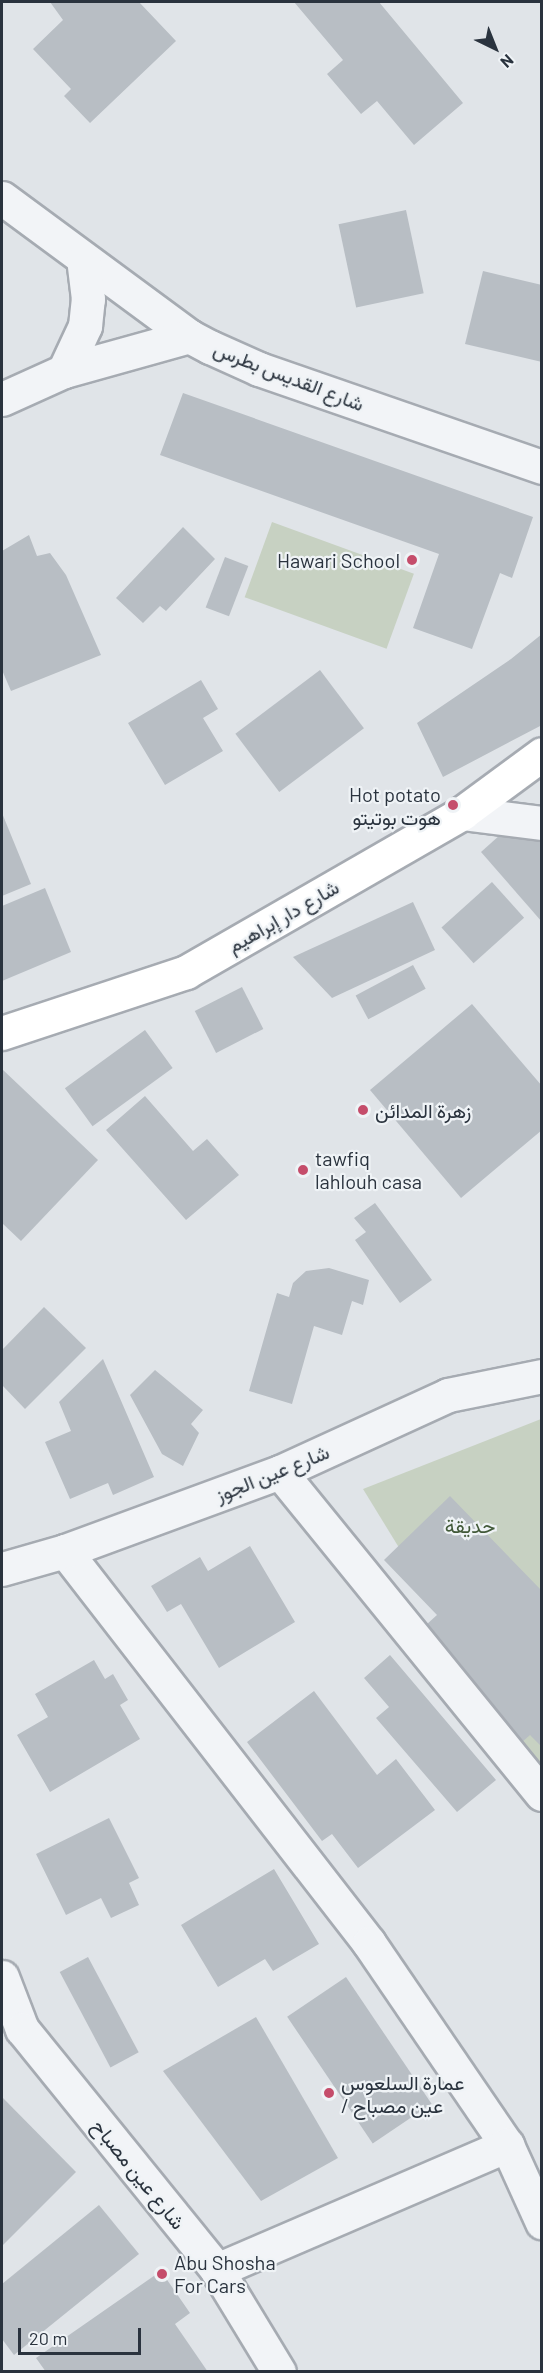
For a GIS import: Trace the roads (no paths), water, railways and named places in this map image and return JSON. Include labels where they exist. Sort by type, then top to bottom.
[{"type":"main road","name":"شارع دار إبراهيم","points":[[2,1033],[186,972],[462,813],[542,754]]},
{"type":"street","name":"شارع القديس بطرس","points":[[2,198],[189,336],[259,369],[542,467]]},
{"type":"street","points":[[64,370],[85,326],[88,299],[83,260]]},
{"type":"street","points":[[2,399],[64,370],[189,336]]},
{"type":"street","points":[[462,813],[542,823]]},
{"type":"street","name":"شارع عين الجوز","points":[[2,1569],[65,1551],[280,1472],[448,1395],[542,1376]]},
{"type":"street","points":[[280,1472],[542,1794]]},
{"type":"street","points":[[65,1551],[369,1943],[507,2145],[542,2222]]},
{"type":"street","name":"شارع عين مصباح","points":[[2,1977],[12,2024],[217,2270],[279,2372]]},
{"type":"street","points":[[217,2270],[507,2145]]},
{"type":"place","name":"Hawari School","points":[[412,560]]},
{"type":"place","name":"Hot potato هوت بوتيتو","points":[[453,805]]},
{"type":"place","name":"زهرة المدائن","points":[[363,1110]]},
{"type":"place","name":"tawfiq lahlouh casa","points":[[303,1170]]},
{"type":"place","name":"عمارة السلعوس / عين مصباح","points":[[329,2093]]},
{"type":"place","name":"Abu Shosha For Cars","points":[[162,2274]]},
{"type":"park label","name":"حديقة","points":[[470,1525]]}]
